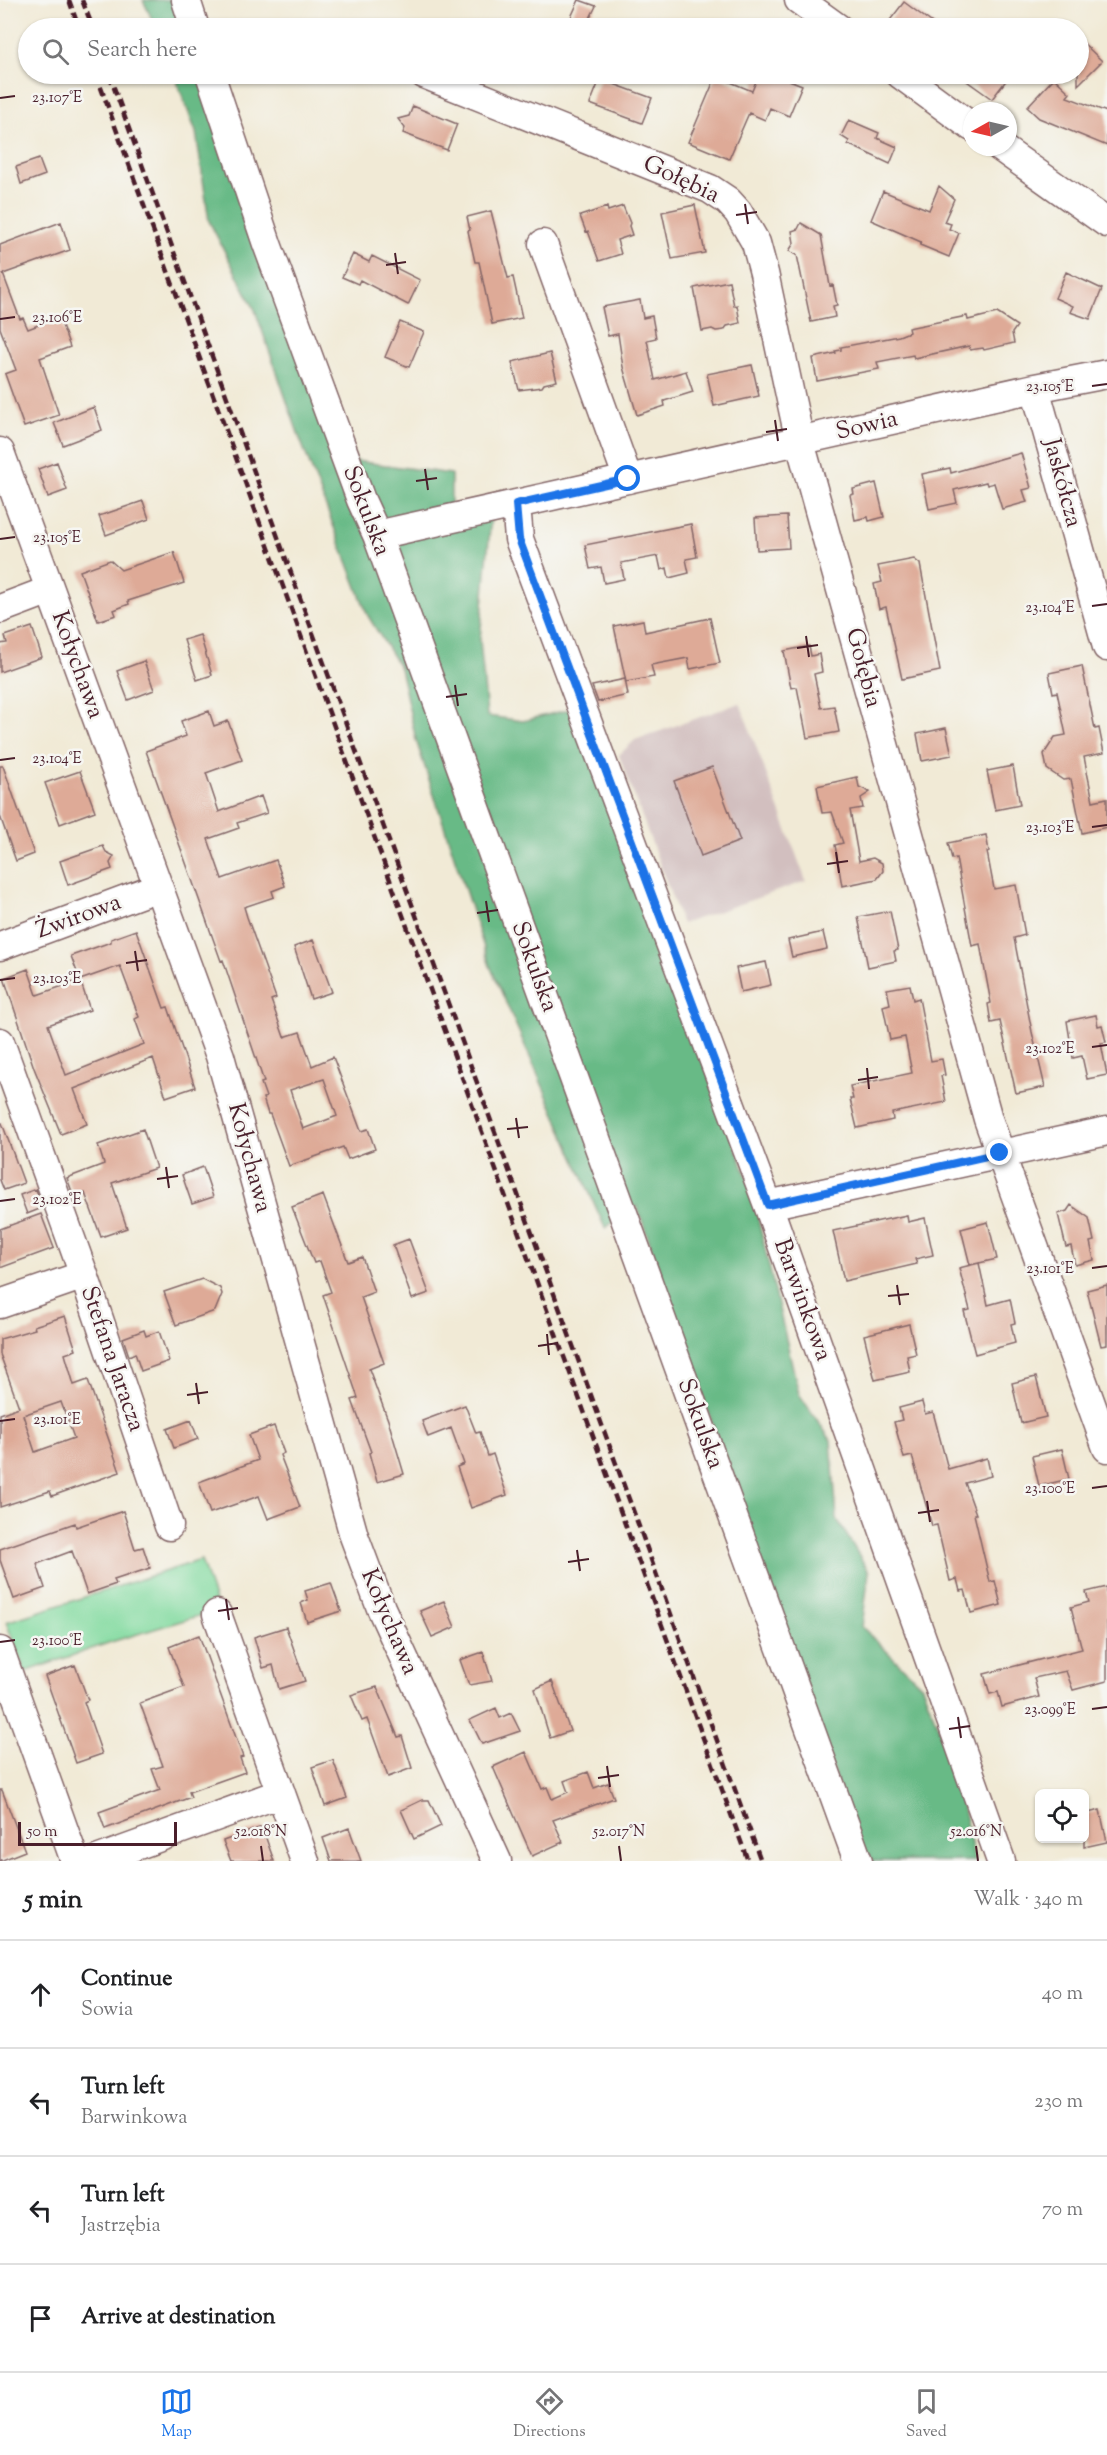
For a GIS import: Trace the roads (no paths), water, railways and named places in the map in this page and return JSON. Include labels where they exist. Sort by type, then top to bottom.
[{"type":"street","points":[[186,0],[192,18]]},
{"type":"street","points":[[799,0],[824,18]]},
{"type":"street","name":"Sokulska","points":[[213,84],[271,255],[361,500],[377,535],[858,1861]]},
{"type":"street","name":"Gołębia","points":[[449,84],[710,189],[728,201],[747,224],[759,253],[800,442],[988,1119],[1107,1448]]},
{"type":"street","points":[[914,84],[963,120]]},
{"type":"street","points":[[1013,156],[1107,223]]},
{"type":"street","points":[[543,244],[628,479]]},
{"type":"street","name":"Sowia","points":[[377,535],[1035,388],[1107,374]]},
{"type":"street","name":"Jaskółcza","points":[[1035,388],[1107,647]]},
{"type":"street","name":"Kołychawa","points":[[0,452],[220,1056],[354,1536],[381,1608],[497,1861]]},
{"type":"street","name":"Barwinkowa","points":[[516,504],[519,539],[768,1205],[1001,1861]]},
{"type":"street","points":[[0,609],[50,590]]},
{"type":"street","name":"Żwirowa","points":[[0,946],[158,888]]},
{"type":"street","points":[[0,1042],[84,1275]]},
{"type":"street","points":[[768,1205],[1107,1131]]},
{"type":"street","name":"Stefana Jaracza","points":[[0,1304],[84,1275],[169,1526]]},
{"type":"street","points":[[217,1614],[305,1861]]},
{"type":"street","points":[[0,1651],[75,1861]]},
{"type":"street","points":[[94,1861],[281,1793]]},
{"type":"railway","points":[[69,0],[75,18]]},
{"type":"railway","points":[[82,0],[89,18]]},
{"type":"railway","points":[[100,84],[748,1861]]},
{"type":"railway","points":[[113,84],[761,1861]]}]
